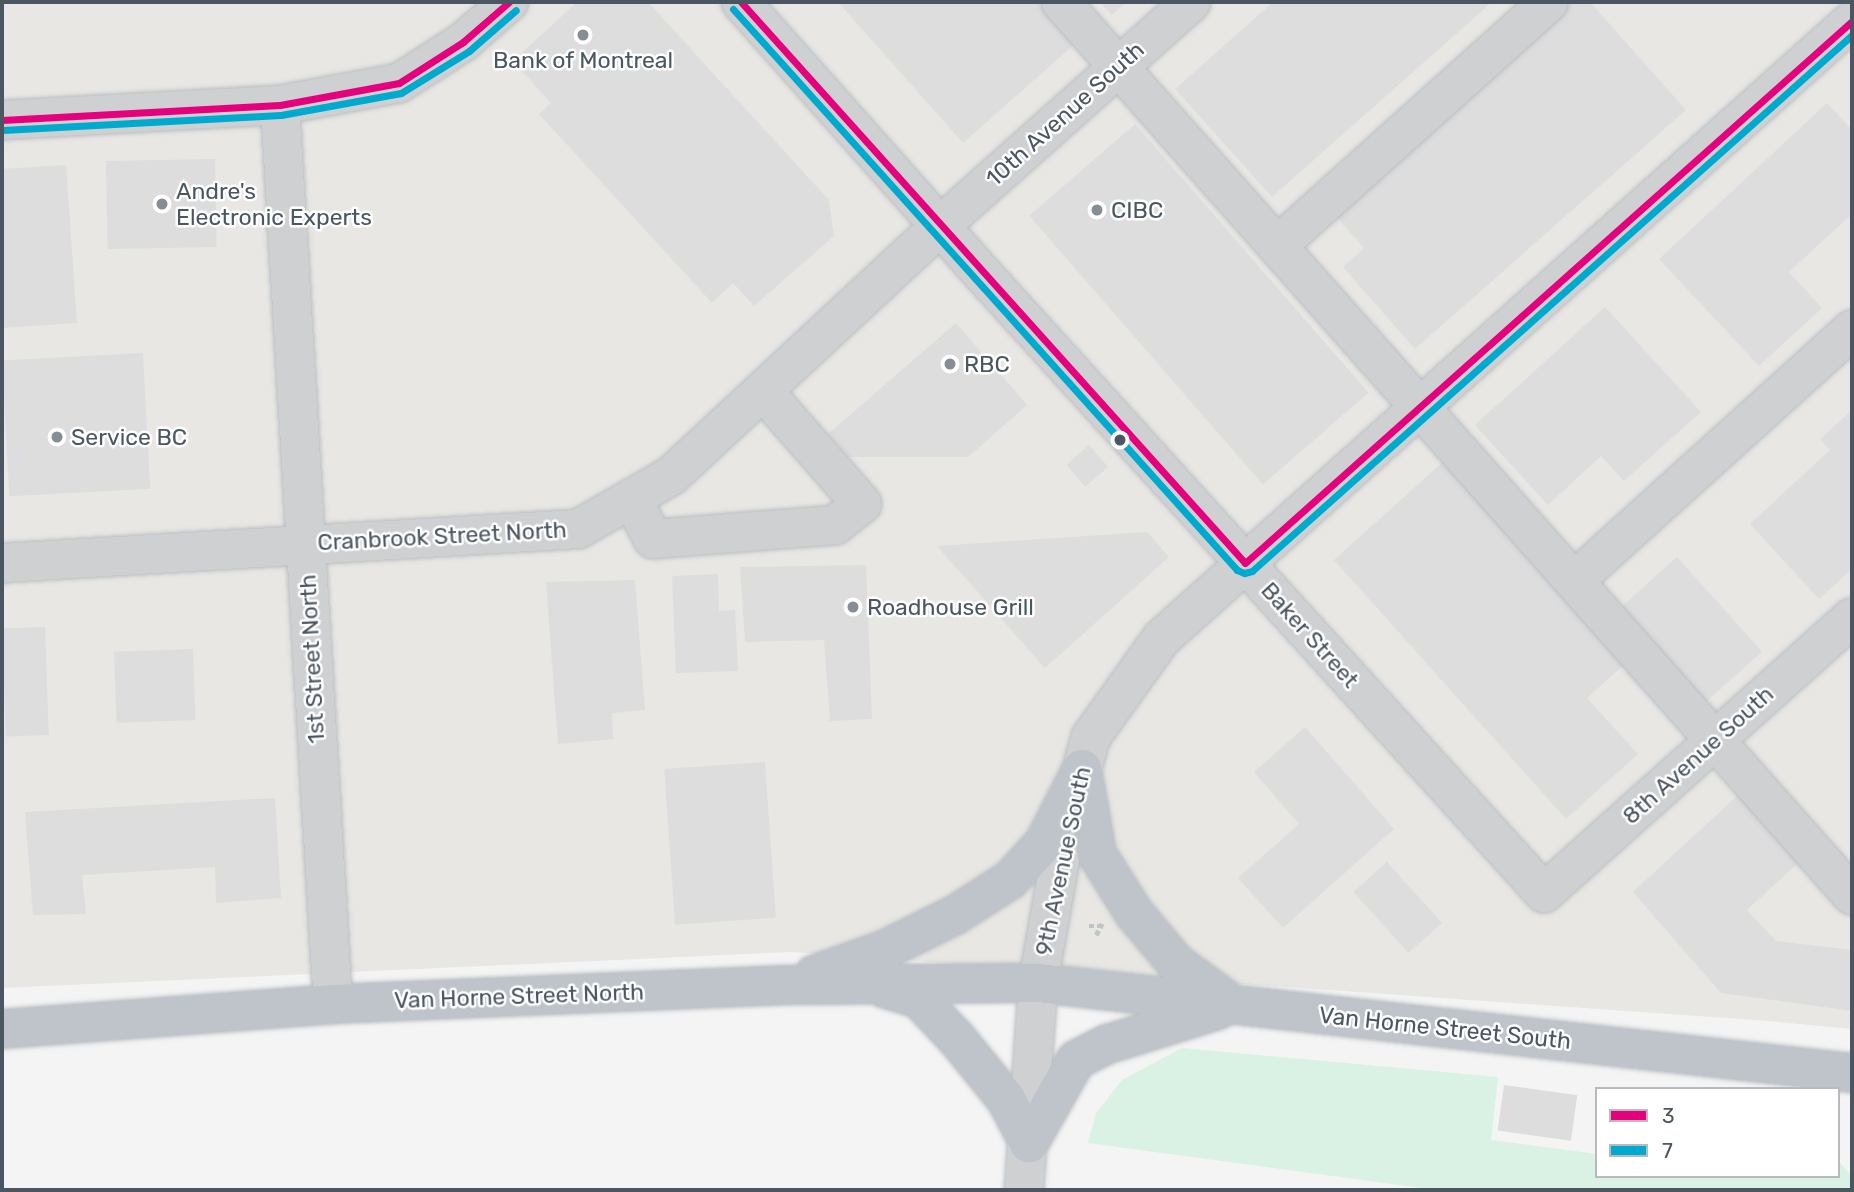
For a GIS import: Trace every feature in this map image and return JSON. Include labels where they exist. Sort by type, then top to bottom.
[{"type":"highway","points":[[788,985],[884,950],[955,915],[1010,880],[1044,843],[1082,769]]},
{"type":"highway","points":[[1082,769],[1097,854],[1134,913],[1176,963],[1234,1005]]},
{"type":"highway","name":"Van Horne Street North","points":[[2,1029],[333,1004],[788,985],[1038,983]]},
{"type":"highway","name":"Van Horne Street South","points":[[1038,983],[1852,1073]]},
{"type":"highway","points":[[872,984],[919,999],[957,1039],[1006,1099],[1029,1143]]},
{"type":"highway","points":[[1029,1143],[1076,1060],[1108,1044],[1234,1005]]},
{"type":"street","points":[[2,120],[281,105],[399,83],[463,42],[509,2]]},
{"type":"street","name":"Baker Street","points":[[741,2],[940,226],[1544,893]]},
{"type":"street","points":[[1061,2],[1852,895]]},
{"type":"street","name":"10th Avenue South","points":[[940,226],[1191,2]]},
{"type":"street","points":[[1278,246],[1549,2]]},
{"type":"street","name":"9th Avenue South","points":[[1024,1190],[1038,983],[1068,821],[1091,737],[1162,638],[1852,21]]},
{"type":"street","name":"1st Street North","points":[[281,105],[333,1004]]},
{"type":"street","name":"Cranbrook Street North","points":[[2,563],[578,529],[671,476],[940,226]]},
{"type":"street","points":[[1574,581],[1852,330]]},
{"type":"street","points":[[632,499],[653,539],[835,525],[862,505],[763,391]]},
{"type":"street","name":"8th Avenue South","points":[[1544,893],[1852,618]]},
{"type":"path","points":[[1089,926],[1100,926]]},
{"type":"shaded area","points":[[2,2],[1852,2],[1852,1029],[791,952],[2,988]]},
{"type":"green space","points":[[1182,1048],[1498,1077],[1491,1140],[1595,1154],[1595,1178],[1840,1178],[1840,1163],[1852,1176],[1852,1190],[1436,1190],[1088,1143],[1096,1113],[1122,1080]]},
{"type":"building","points":[[577,2],[648,2],[829,200],[834,236],[754,306],[733,283],[712,303],[539,114],[551,103],[513,61]]},
{"type":"building","points":[[838,2],[1059,2],[1087,33],[963,143]]},
{"type":"building","points":[[1100,2],[1126,2],[1112,15]]},
{"type":"building","points":[[1273,2],[1492,2],[1272,197],[1175,89]]},
{"type":"building","points":[[1573,2],[1590,2],[1686,110],[1415,349],[1343,267],[1364,248],[1333,213]]},
{"type":"building","points":[[1827,103],[1852,130],[1852,214],[1789,272],[1822,308],[1759,366],[1659,259]]},
{"type":"building","points":[[1135,124],[1369,393],[1263,485],[1029,216]]},
{"type":"building","name":"Andre's Electronic Experts","points":[[215,159],[217,247],[108,249],[106,161]]},
{"type":"building","points":[[66,165],[77,323],[2,328],[2,169]]},
{"type":"building","points":[[1605,307],[1701,412],[1624,481],[1601,456],[1548,505],[1475,425]]},
{"type":"building","name":"RBC","points":[[956,323],[1027,405],[968,457],[848,457],[828,434]]},
{"type":"building","points":[[143,353],[150,489],[9,496],[2,360]]},
{"type":"building","points":[[1852,410],[1852,569],[1819,599],[1750,524],[1830,450],[1820,439]]},
{"type":"building","points":[[1089,445],[1108,467],[1085,487],[1066,465]]},
{"type":"building","points":[[1445,460],[1627,662],[1587,698],[1638,754],[1566,819],[1334,560]]},
{"type":"building","points":[[1147,532],[1169,557],[1045,668],[937,546]]},
{"type":"building","points":[[1677,557],[1762,651],[1706,702],[1621,608]]},
{"type":"building","points":[[866,565],[872,719],[830,721],[824,640],[745,642],[740,567]]},
{"type":"building","points":[[718,574],[719,611],[735,610],[738,671],[676,673],[672,576]]},
{"type":"building","points":[[635,580],[645,710],[612,713],[613,739],[558,744],[546,582]]},
{"type":"building","points":[[45,627],[49,735],[6,736],[2,629]]},
{"type":"building","points":[[193,649],[195,720],[117,723],[114,652]]},
{"type":"building","points":[[1305,727],[1394,829],[1283,928],[1238,878],[1299,824],[1254,772]]},
{"type":"building","points":[[765,762],[776,918],[675,925],[664,769]]},
{"type":"building","points":[[1751,783],[1810,852],[1747,910],[1776,941],[1852,950],[1852,1011],[1721,993],[1633,892]]},
{"type":"building","points":[[275,798],[281,898],[216,903],[215,867],[82,875],[86,914],[33,915],[25,812]]},
{"type":"building","points":[[1387,862],[1442,923],[1408,953],[1354,892]]},
{"type":"building","points":[[1504,1085],[1577,1095],[1571,1141],[1498,1131]]},
{"type":"transit line","name":"3","points":[[2,120],[280,105],[399,83],[463,42],[509,2]]},
{"type":"transit line","name":"3","points":[[741,2],[1245,563],[1852,21]]},
{"type":"transit line","name":"7","points":[[733,9],[1237,570],[1244,573],[1252,571],[1852,35]]},
{"type":"transit line","name":"7","points":[[3,130],[281,115],[401,93],[469,51],[516,10]]},
{"type":"place","name":"Bank of Montreal","points":[[583,35]]},
{"type":"place","name":"Andre's Electronic Experts","points":[[162,204]]},
{"type":"place","name":"CIBC","points":[[1097,210]]},
{"type":"place","name":"RBC","points":[[950,364]]},
{"type":"place","name":"Service BC","points":[[57,437]]},
{"type":"place","name":"Roadhouse Grill","points":[[853,607]]}]
